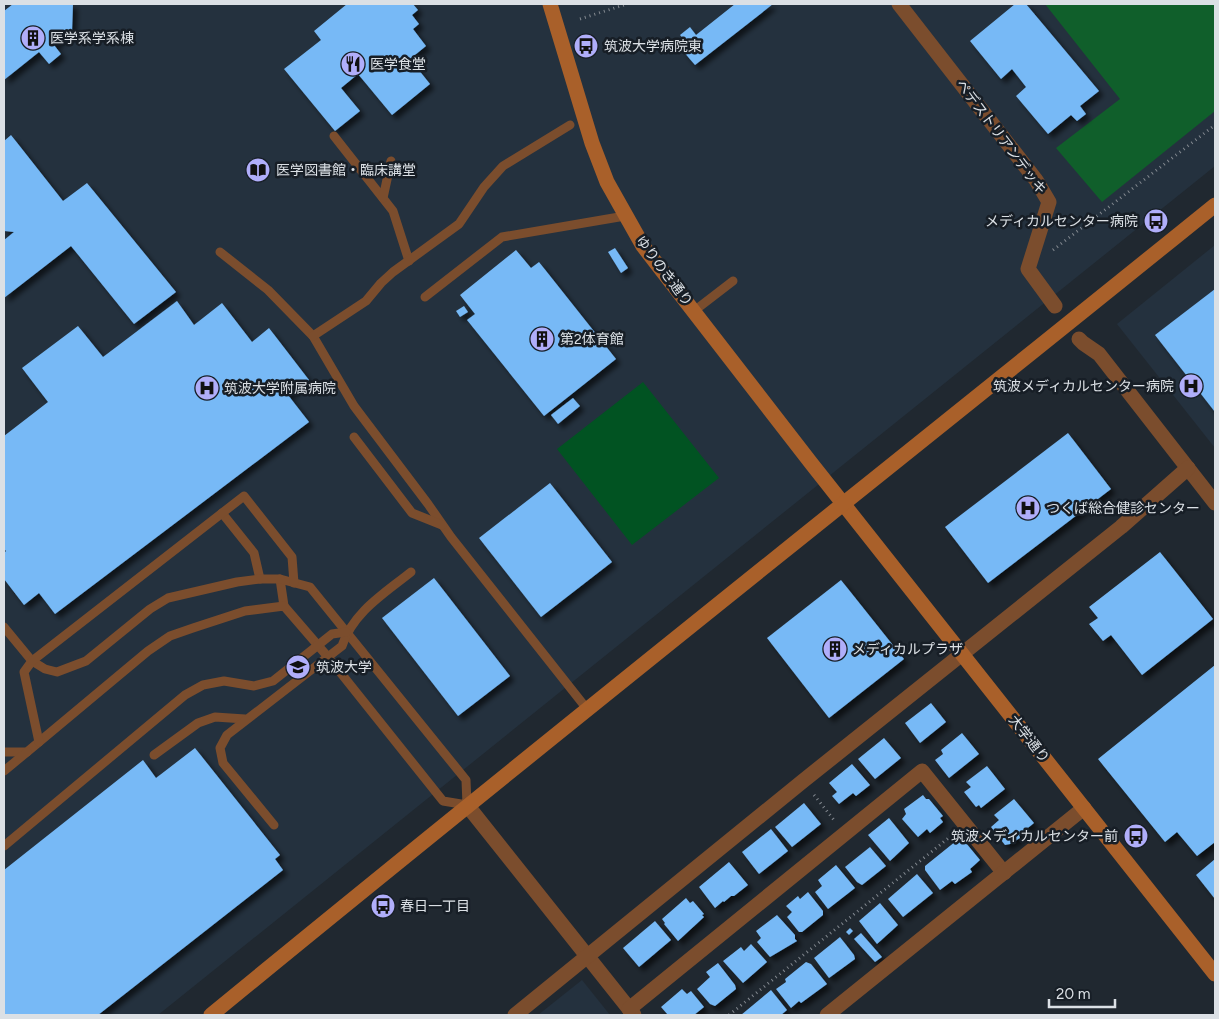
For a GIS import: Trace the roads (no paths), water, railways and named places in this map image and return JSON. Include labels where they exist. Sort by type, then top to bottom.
[{"type":"street","name":"ゆりのき通り","points":[[550,4],[592,142],[607,182],[625,216],[643,246],[843,504]]},
{"type":"street","name":"ペデストリアンデッキ","points":[[899,4],[1036,180],[1049,202],[1028,270],[1055,306]]},
{"type":"street","points":[[211,1015],[468,805],[1215,205]]},
{"type":"street","points":[[1079,338],[1082,343],[1098,354],[1215,502]]},
{"type":"street","points":[[515,1015],[803,781],[1121,527],[1188,468]]},
{"type":"street","name":"大学通り","points":[[843,504],[1215,974]]},
{"type":"street","points":[[468,805],[631,1012],[922,771],[1004,873]]},
{"type":"street","points":[[827,1015],[1084,808]]},
{"type":"lane","points":[[313,336],[366,301],[381,283],[459,224],[484,187],[503,166],[570,125]]},
{"type":"lane","points":[[334,136],[393,211],[408,261]]},
{"type":"lane","points":[[383,198],[391,161]]},
{"type":"lane","points":[[425,297],[502,237],[625,216]]},
{"type":"lane","points":[[220,252],[268,290],[313,336],[354,406],[442,525],[587,709]]},
{"type":"lane","points":[[694,311],[733,281]]},
{"type":"lane","points":[[354,437],[412,513],[442,525]]},
{"type":"lane","points":[[39,742],[24,672],[32,661],[244,496],[292,557],[294,583]]},
{"type":"lane","points":[[222,513],[254,553],[260,579]]},
{"type":"lane","points":[[274,825],[224,763],[220,748],[226,735],[342,646],[346,632],[360,613],[412,572]]},
{"type":"lane","points":[[4,627],[32,661],[46,669],[57,672],[86,661],[150,609],[168,598],[237,582],[260,579],[280,579],[310,587],[466,780],[468,805],[443,801],[328,657],[284,606],[280,579]]},
{"type":"lane","points":[[4,771],[148,650],[170,636],[245,611],[284,606]]},
{"type":"lane","points":[[4,846],[184,695],[204,685],[224,681],[254,686],[273,681],[332,634],[346,632]]},
{"type":"lane","points":[[154,756],[198,724],[215,717],[245,719]]},
{"type":"lane","points":[[4,752],[27,752]]},
{"type":"place","name":"医学系学系棟","points":[[33,38]]},
{"type":"place","name":"筑波大学病院東","points":[[586,46]]},
{"type":"place","name":"医学食堂","points":[[353,64]]},
{"type":"place","name":"医学図書館・臨床講堂","points":[[258,170]]},
{"type":"place","name":"メディカルセンター病院","points":[[1156,221]]},
{"type":"place","name":"第2体育館","points":[[542,339]]},
{"type":"place","name":"筑波メディカルセンター病院","points":[[1191,386]]},
{"type":"place","name":"筑波大学附属病院","points":[[207,388]]},
{"type":"place","name":"つくば総合健診センター","points":[[1028,508]]},
{"type":"place","name":"メディカルプラザ","points":[[835,649]]},
{"type":"place","name":"筑波大学","points":[[298,667]]},
{"type":"place","name":"筑波メディカルセンター前","points":[[1136,836]]},
{"type":"place","name":"春日一丁目","points":[[383,906]]}]
